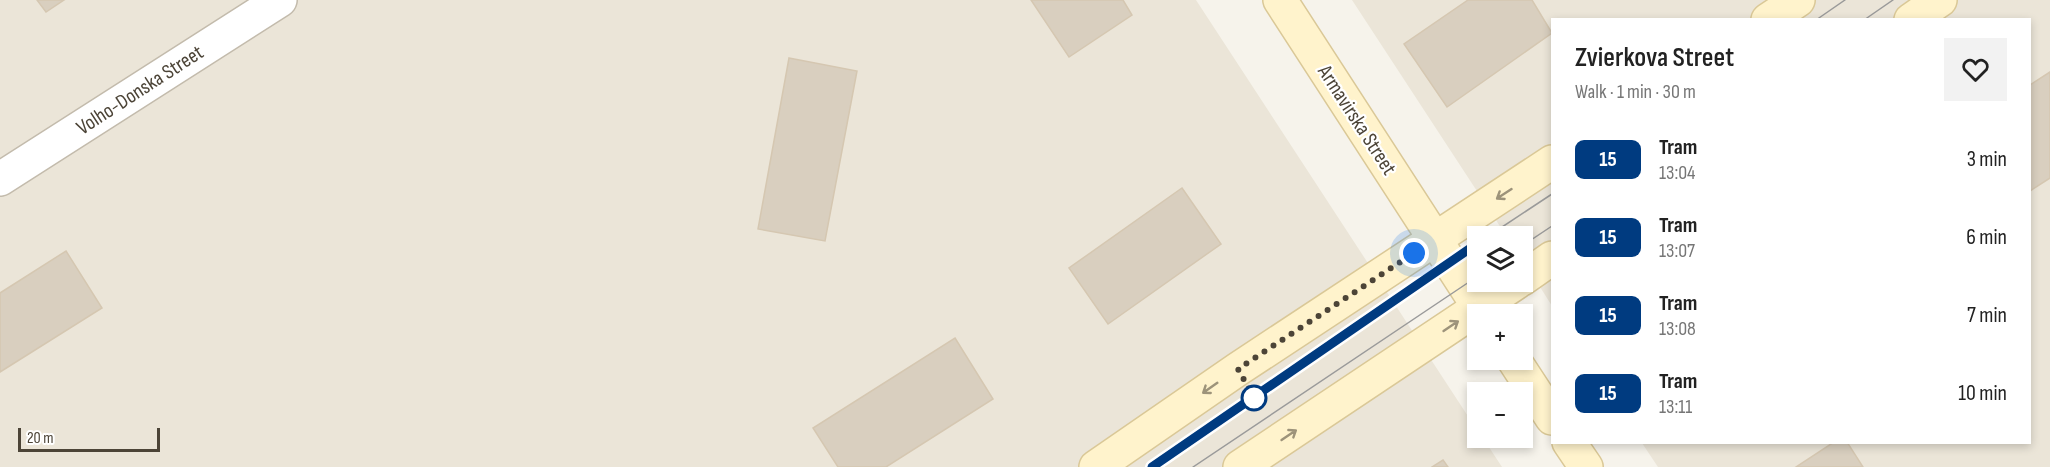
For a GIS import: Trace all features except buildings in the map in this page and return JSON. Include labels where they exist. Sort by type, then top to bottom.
[{"type":"main road","name":"Armavirska Street","points":[[1280,0],[1476,304]]},
{"type":"main road","points":[[1771,18],[1798,0]]},
{"type":"main road","points":[[1914,18],[1940,0]]},
{"type":"main road","points":[[1096,467],[1238,369],[1551,163]]},
{"type":"main road","points":[[1533,271],[1551,259]]},
{"type":"main road","points":[[1490,304],[1505,292]]},
{"type":"main road","points":[[1240,467],[1467,320]]},
{"type":"main road","points":[[1521,370],[1551,416]]},
{"type":"main road","points":[[1570,444],[1586,467]]},
{"type":"street","name":"Volho-Donska Street","points":[[0,179],[280,0]]},
{"type":"shaded area","points":[[0,0],[1196,0],[1467,415],[1467,448],[1490,448],[1502,467],[0,467]]},
{"type":"shaded area","points":[[1352,0],[2050,0],[2050,467],[1658,467],[1643,444],[2031,444],[2031,18],[1551,18],[1551,304],[1533,276],[1533,226],[1500,226]]},
{"type":"tram line","points":[[1819,18],[1845,0]]},
{"type":"tram line","points":[[1867,18],[1893,0]]},
{"type":"tram line","points":[[1504,226],[1551,195]]},
{"type":"tram line","points":[[1533,239],[1551,227]]},
{"type":"tram line","name":"15","points":[[1152,467],[1467,250]]},
{"type":"tram line","points":[[1152,467],[1467,252]]},
{"type":"tram line","points":[[1193,467],[1467,283]]},
{"type":"route","points":[[1254,398],[1238,369],[1414,253]]}]
